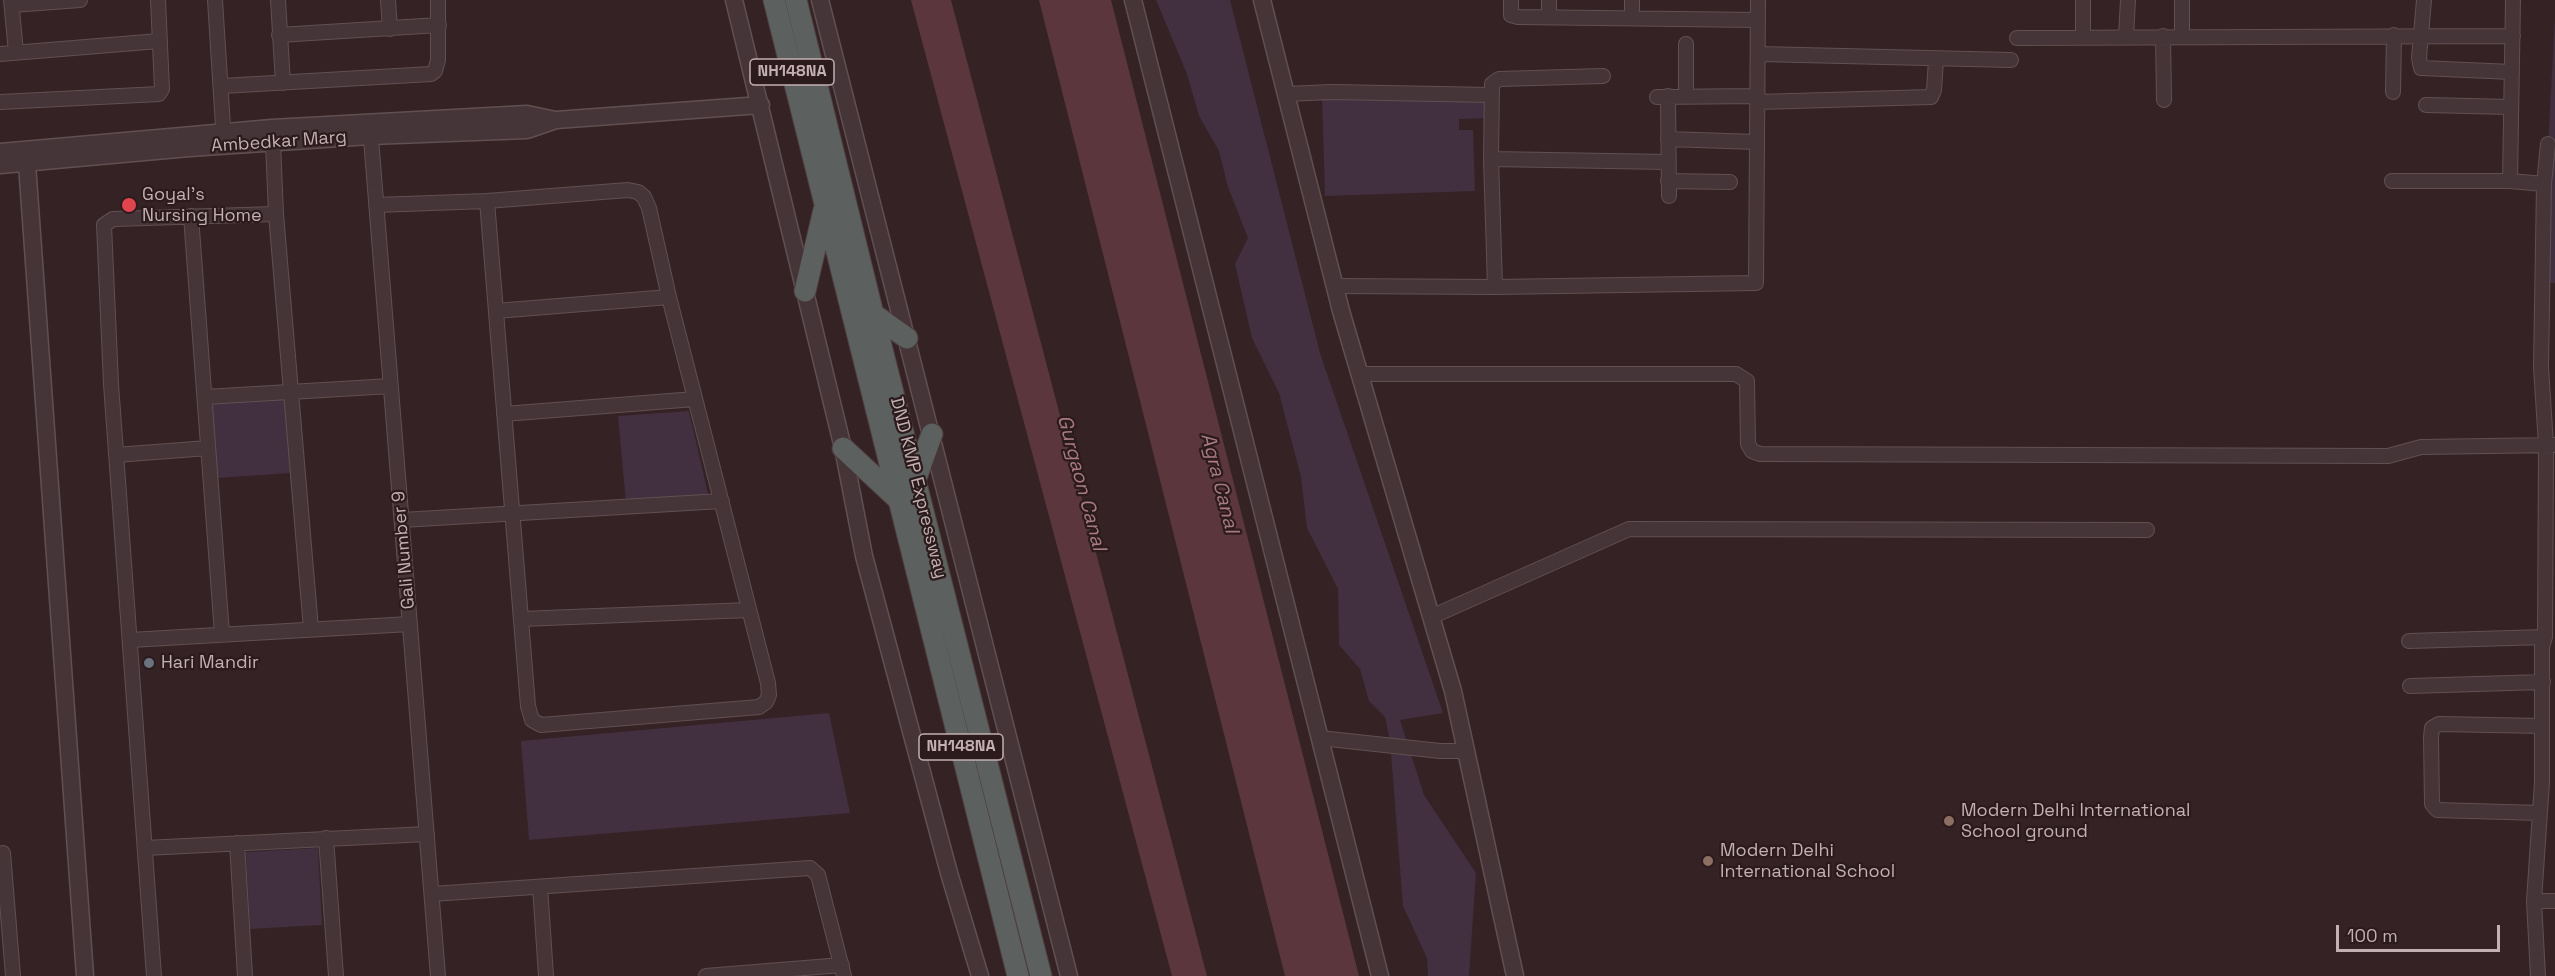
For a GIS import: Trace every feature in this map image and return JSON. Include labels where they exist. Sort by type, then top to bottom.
[{"type":"highway","name":"DND KMP Expressway","points":[[774,0],[1018,976]]},
{"type":"highway","name":"DND KMP Expressway","points":[[796,0],[1041,976]]},
{"type":"highway","points":[[806,291],[825,207]]},
{"type":"highway","points":[[873,314],[908,338]]},
{"type":"highway","points":[[916,478],[932,434]]},
{"type":"highway","points":[[843,448],[901,509]]},
{"type":"street","points":[[16,52],[11,2],[80,0]]},
{"type":"street","points":[[0,102],[159,94],[162,89],[158,0]]},
{"type":"street","points":[[215,0],[224,139]]},
{"type":"street","points":[[278,0],[283,83]]},
{"type":"street","points":[[388,0],[390,29]]},
{"type":"street","points":[[222,87],[431,74],[437,68],[438,0]]},
{"type":"street","points":[[734,0],[843,448],[864,556],[949,873],[980,976]]},
{"type":"street","points":[[820,0],[908,338],[971,598],[1068,976]]},
{"type":"street","points":[[1133,0],[1380,976]]},
{"type":"street","points":[[1262,0],[1334,286],[1453,691],[1515,976]]},
{"type":"street","points":[[1511,0],[1511,15],[1514,16],[1758,20]]},
{"type":"street","points":[[1549,0],[1549,17]]},
{"type":"street","points":[[1632,0],[1632,18]]},
{"type":"street","points":[[1334,286],[1495,287],[1756,283],[1758,0]]},
{"type":"street","points":[[2083,0],[2083,37]]},
{"type":"street","points":[[2126,36],[2128,0]]},
{"type":"street","points":[[2182,0],[2182,36]]},
{"type":"street","points":[[2424,0],[2421,68],[2512,72]]},
{"type":"street","points":[[2510,181],[2513,0]]},
{"type":"street","points":[[279,35],[439,25]]},
{"type":"street","points":[[2393,92],[2394,35]]},
{"type":"street","points":[[2163,36],[2164,100]]},
{"type":"street","points":[[2017,38],[2513,36]]},
{"type":"street","points":[[0,54],[159,41]]},
{"type":"street","points":[[1686,44],[1686,96]]},
{"type":"street","points":[[1759,54],[2011,60]]},
{"type":"street","points":[[1669,196],[1668,139],[1662,97],[1758,99],[1931,97],[1934,90],[1936,60]]},
{"type":"street","points":[[1495,287],[1491,159],[1492,84],[1499,79],[1603,76]]},
{"type":"street","points":[[1286,94],[1332,92],[1492,95]]},
{"type":"street","name":"Ambedkar Marg","points":[[224,139],[273,143],[370,130],[527,114],[556,120],[761,105]]},
{"type":"street","points":[[2426,105],[2511,107]]},
{"type":"street","name":"Ambedkar Marg","points":[[0,152],[27,156],[224,139],[370,130]]},
{"type":"street","name":"Gali Number 9","points":[[370,130],[438,976]]},
{"type":"street","points":[[1668,139],[1757,142]]},
{"type":"street","points":[[273,143],[276,214],[311,629]]},
{"type":"street","points":[[2538,976],[2534,901],[2540,813],[2548,782],[2542,726],[2542,646],[2545,637],[2551,445],[2544,184],[2548,144]]},
{"type":"street","points":[[27,156],[85,976]]},
{"type":"street","name":"Ambedkar Marg","points":[[0,165],[27,156]]},
{"type":"street","points":[[1491,159],[1668,162]]},
{"type":"street","points":[[2392,181],[2510,181],[2544,184]]},
{"type":"street","points":[[1668,182],[1730,182]]},
{"type":"street","points":[[376,205],[487,201],[628,190],[638,192],[649,208],[669,297],[768,683],[769,695],[766,702],[759,707],[541,725],[532,720],[529,714],[487,201]]},
{"type":"street","points":[[154,976],[116,455],[104,225],[112,219],[276,214]]},
{"type":"street","points":[[191,216],[222,634]]},
{"type":"street","points":[[496,311],[669,297]]},
{"type":"street","points":[[1359,374],[1736,374],[1747,381],[1748,444],[1752,451],[1760,454],[2388,456],[2421,447],[2551,445]]},
{"type":"street","points":[[204,397],[391,386]]},
{"type":"street","points":[[504,414],[695,399]]},
{"type":"street","points":[[116,455],[208,448]]},
{"type":"street","points":[[402,520],[722,501]]},
{"type":"street","points":[[1431,616],[1629,529],[2147,530]]},
{"type":"street","points":[[521,619],[749,610]]},
{"type":"street","points":[[130,640],[410,624]]},
{"type":"street","points":[[2409,641],[2545,637]]},
{"type":"street","points":[[2410,686],[2543,682]]},
{"type":"street","points":[[2540,813],[2437,810],[2432,804],[2431,737],[2432,728],[2439,724],[2542,726]]},
{"type":"street","points":[[1320,738],[1440,751],[1466,751]]},
{"type":"street","points":[[145,848],[427,834]]},
{"type":"street","points":[[326,838],[336,976]]},
{"type":"street","points":[[237,843],[245,976]]},
{"type":"street","points":[[3,853],[3,891],[13,976]]},
{"type":"street","points":[[432,894],[810,868],[818,875],[843,970],[706,976]]},
{"type":"street","points":[[540,887],[546,976]]},
{"type":"street","points":[[2534,901],[2555,901]]},
{"type":"shaded area","points":[[1156,0],[1230,0],[1320,353],[1443,713],[1400,720],[1424,795],[1476,873],[1469,976],[1428,976],[1427,958],[1403,906],[1390,741],[1385,717],[1369,701],[1360,669],[1339,645],[1338,589],[1307,528],[1301,477],[1279,393],[1252,338],[1235,264],[1248,238],[1228,187],[1219,151],[1199,116],[1187,74]]},
{"type":"shaded area","points":[[2555,16],[2555,283],[2547,283],[2546,184]]},
{"type":"shaded area","points":[[1489,90],[1490,118],[1459,119],[1459,130],[1473,130],[1475,191],[1325,196],[1322,96]]},
{"type":"shaded area","points":[[285,398],[290,473],[217,478],[211,404]]},
{"type":"shaded area","points":[[689,411],[709,498],[626,503],[618,416]]},
{"type":"shaded area","points":[[829,713],[850,813],[529,840],[521,741]]},
{"type":"shaded area","points":[[318,848],[322,925],[250,929],[246,852]]},
{"type":"water","points":[[911,0],[951,0],[1207,976],[1172,976]]},
{"type":"water","name":"Agra Canal","points":[[1039,0],[1111,0],[1359,976],[1285,976]]},
{"type":"place","name":"Goyal's Nursing Home","points":[[129,205]]},
{"type":"place","name":"Hari Mandir","points":[[149,663]]},
{"type":"place","name":"Modern Delhi International School ground","points":[[1949,821]]},
{"type":"place","name":"Modern Delhi International School","points":[[1708,861]]},
{"type":"water label","name":"Gurgaon Canal","points":[[1081,483]]}]
